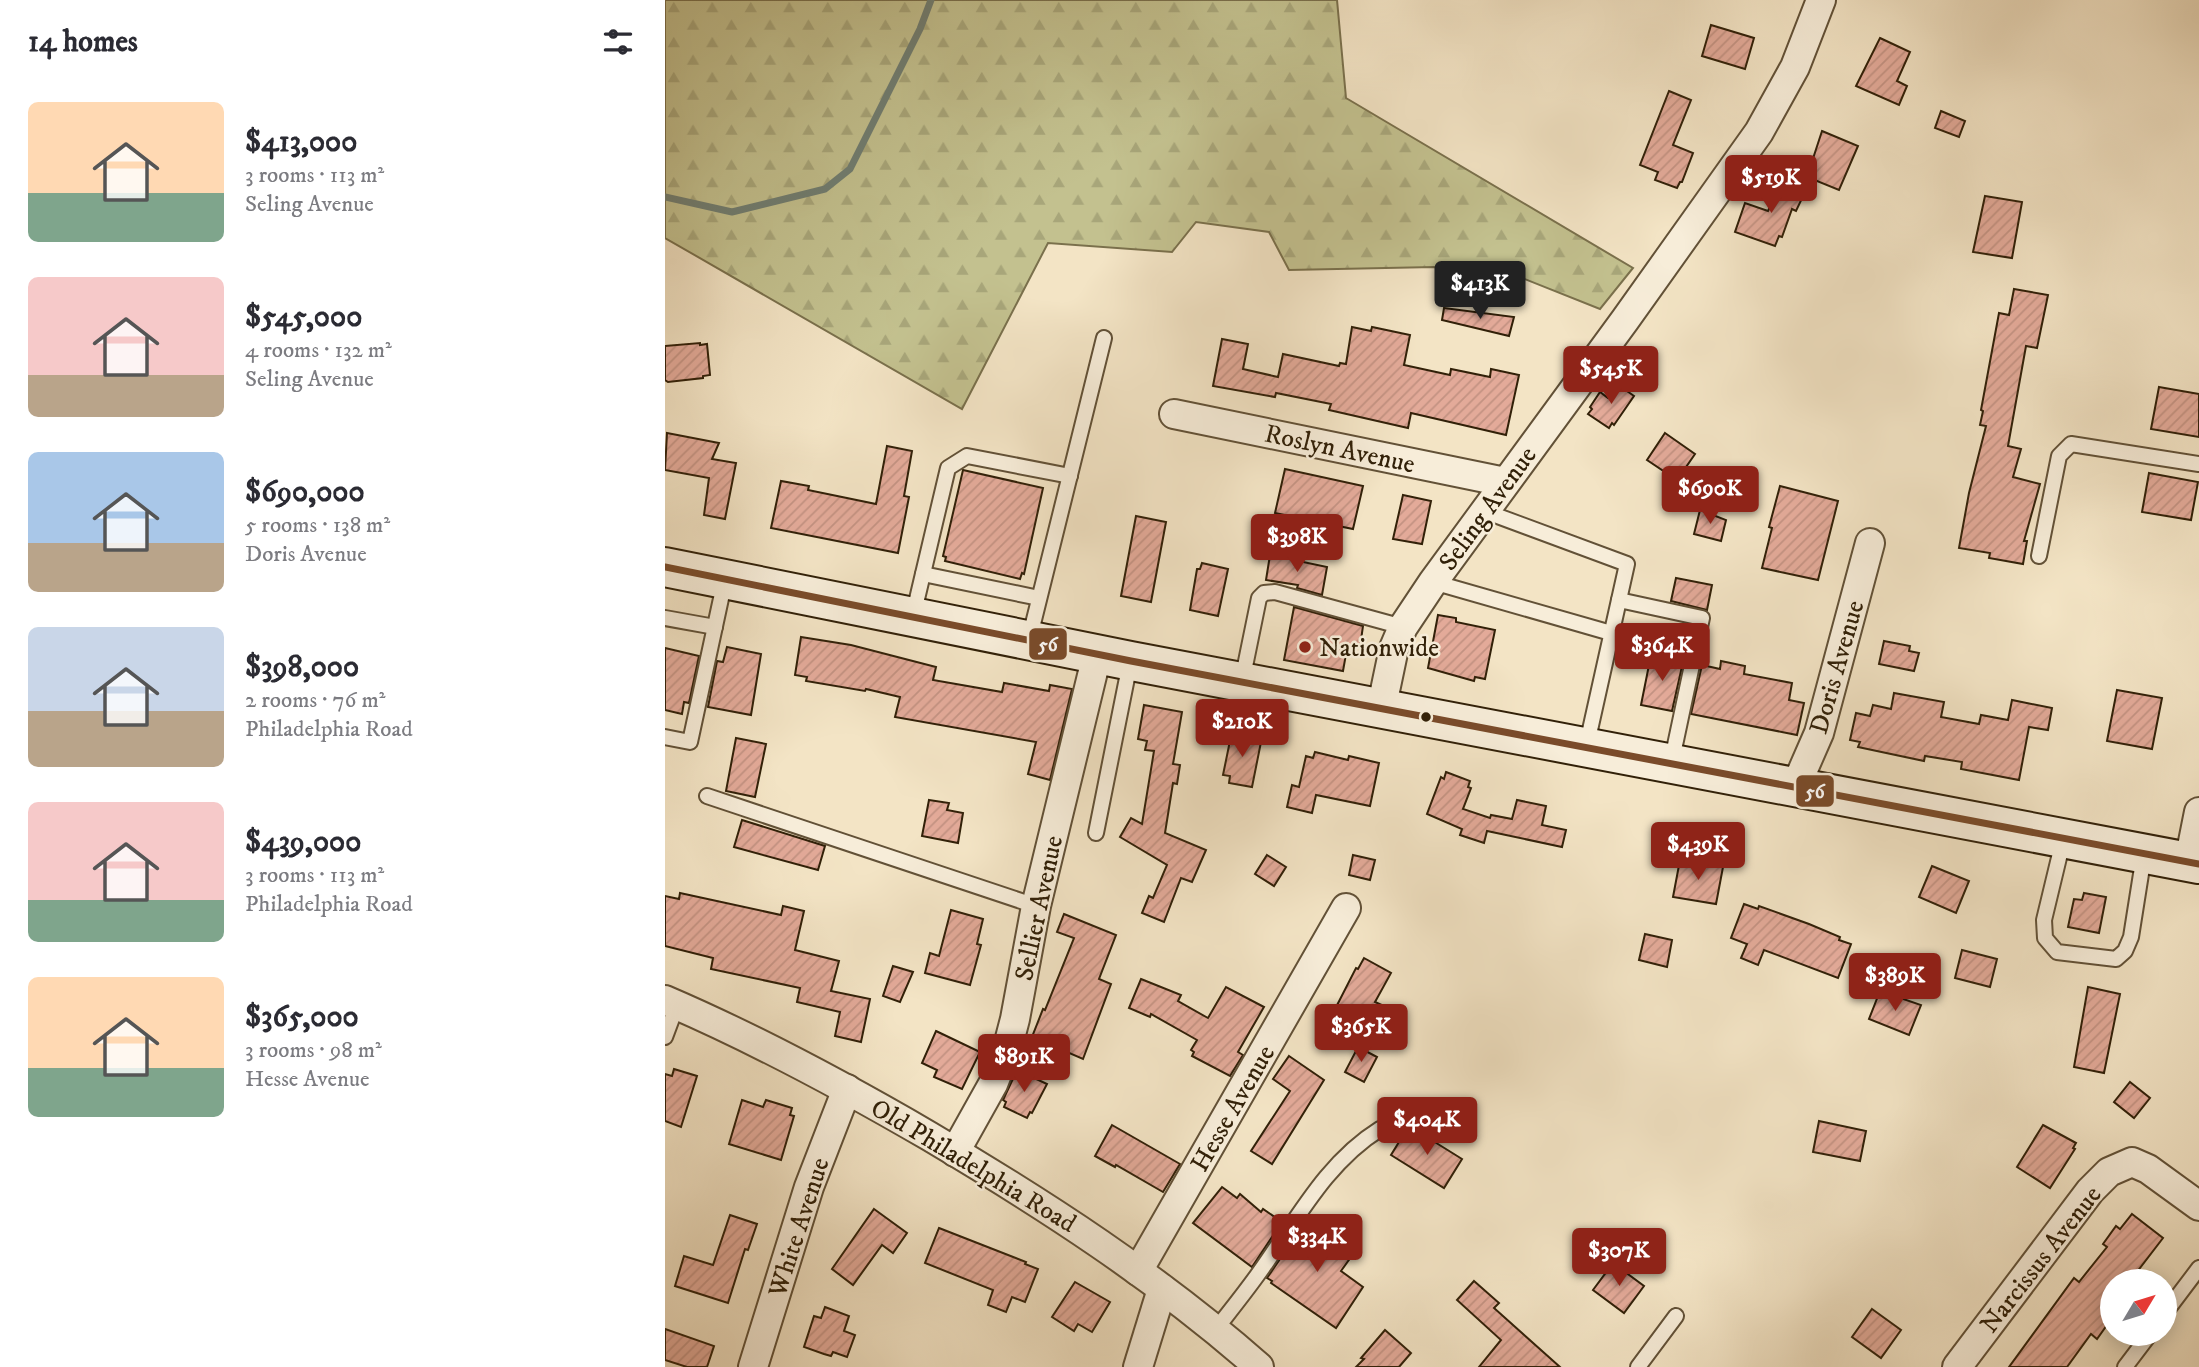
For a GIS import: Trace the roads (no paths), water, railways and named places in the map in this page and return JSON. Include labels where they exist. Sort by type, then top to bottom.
[{"type":"main road","points":[[665,566],[1242,683],[2194,863]]},
{"type":"street","name":"Seling Avenue","points":[[1381,710],[1390,660],[1403,627],[1759,132],[1795,67],[1821,0]]},
{"type":"street","name":"Roslyn Avenue","points":[[1174,414],[1505,482]]},
{"type":"street","name":"Doris Avenue","points":[[1795,788],[1819,733],[1870,543]]},
{"type":"street","name":"Sellier Avenue","points":[[955,1152],[993,1084],[1005,1056],[1015,1019],[1036,906],[1114,658]]},
{"type":"street","points":[[2194,863],[2199,812]]},
{"type":"street","name":"Hesse Avenue","points":[[1138,1271],[1346,908]]},
{"type":"street","name":"Old Philadelphia Road","points":[[671,1002],[847,1088],[1042,1204],[1216,1329],[1259,1367]]},
{"type":"street","name":"White Avenue","points":[[753,1367],[809,1186],[847,1088]]},
{"type":"street","name":"Narcissus Avenue","points":[[1957,1367],[2090,1191],[2109,1172],[2132,1162],[2148,1169],[2199,1206]]},
{"type":"street","points":[[1138,1367],[1162,1289]]},
{"type":"lane","points":[[1029,641],[1104,338]]},
{"type":"lane","points":[[2039,556],[2059,456],[2071,444],[2199,464]]},
{"type":"lane","points":[[913,617],[948,468],[967,456],[1070,476]]},
{"type":"lane","points":[[1484,511],[1627,564],[1585,749]]},
{"type":"lane","points":[[923,574],[1039,598]]},
{"type":"lane","points":[[665,737],[690,742],[725,579]]},
{"type":"lane","points":[[1433,582],[1611,633]]},
{"type":"lane","points":[[1242,683],[1259,598],[1264,593],[1275,592],[1403,627]]},
{"type":"lane","points":[[1619,600],[1702,618],[1671,765]]},
{"type":"lane","points":[[665,618],[715,627]]},
{"type":"lane","points":[[1096,834],[1114,658]]},
{"type":"lane","points":[[707,796],[1036,906]]},
{"type":"lane","points":[[2064,839],[2044,920],[2045,938],[2057,952],[2116,959],[2125,951],[2131,937],[2144,854]]},
{"type":"lane","points":[[665,1037],[671,1002]]},
{"type":"lane","points":[[1216,1329],[1260,1272],[1325,1178],[1346,1153],[1380,1129]]},
{"type":"lane","points":[[2177,1297],[2199,1268]]},
{"type":"lane","points":[[1638,1367],[1676,1315]]},
{"type":"lane","points":[[2125,1367],[2141,1346]]},
{"type":"waterway","points":[[665,197],[732,212],[825,189],[850,169],[920,29],[931,0]]},
{"type":"place","name":"Nationwide","points":[[1305,647]]}]
